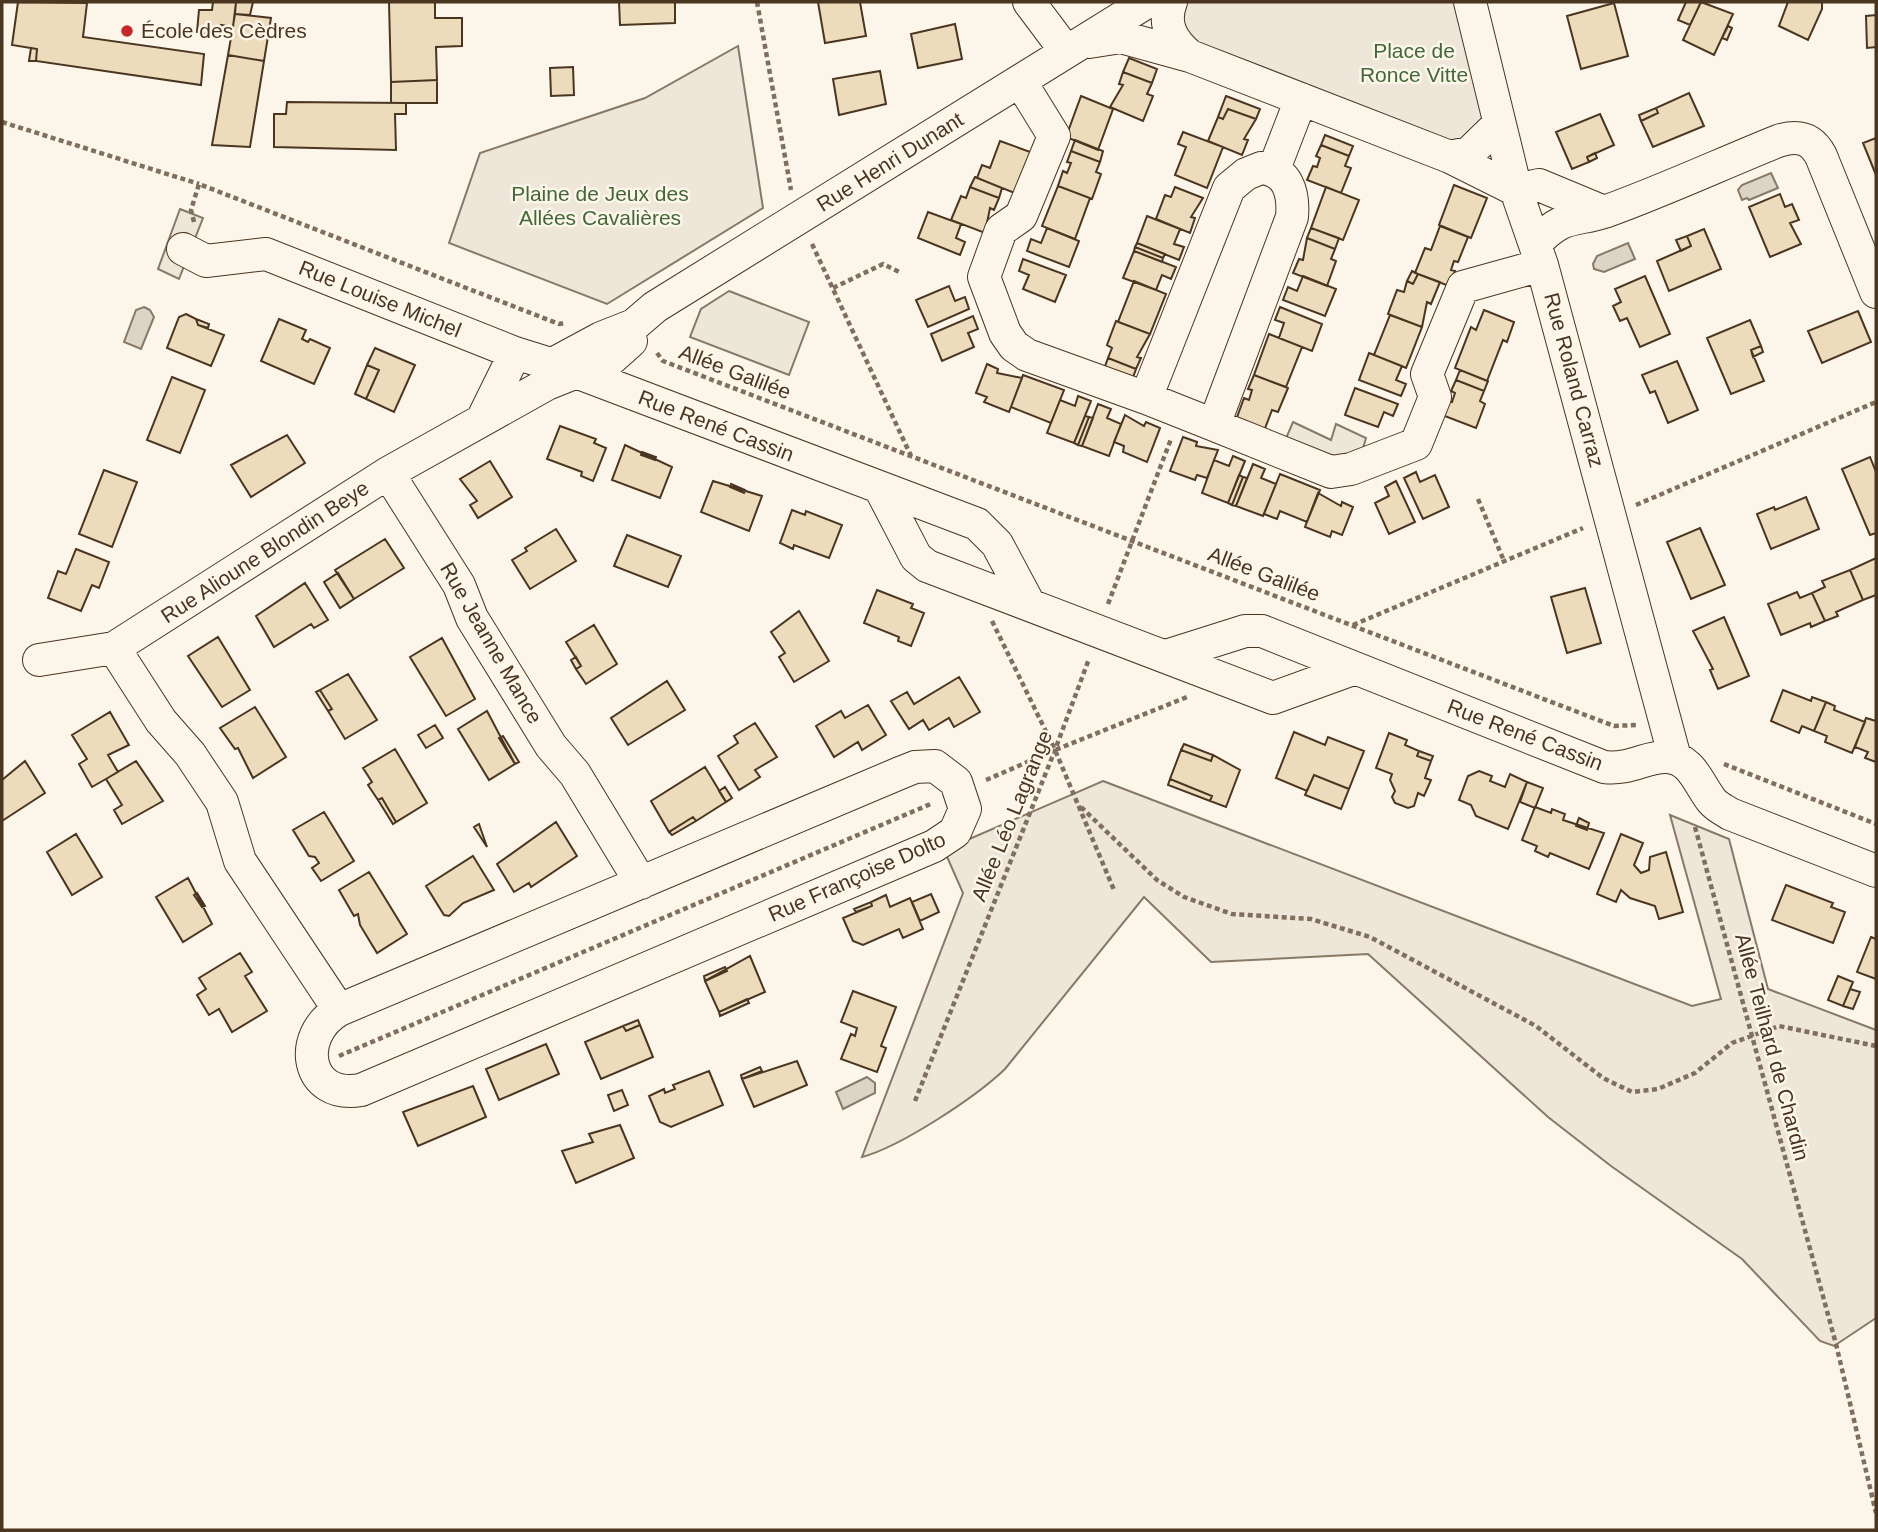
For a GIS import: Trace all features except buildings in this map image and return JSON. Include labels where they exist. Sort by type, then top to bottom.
[{"type":"street","points":[[1029,2],[1065,51],[1101,38],[1121,37],[1190,56],[1450,157],[1516,190],[1539,186],[1604,212]]},
{"type":"street","name":"Rue Henri Dunant","points":[[563,369],[601,338],[638,337],[655,307],[1147,2]]},
{"type":"street","points":[[1171,2],[1170,32],[1174,43],[1190,56]]},
{"type":"street","name":"Rue Roland Carraz","points":[[1470,2],[1516,190],[1539,254],[1675,758]]},
{"type":"street","points":[[1020,81],[1054,136],[1021,216],[1001,230],[984,273],[1005,333],[1014,346],[1027,355],[1146,398],[1331,472],[1345,471],[1409,448],[1420,437],[1434,403],[1434,392],[1427,374],[1463,287],[1539,254],[1562,221],[1604,212],[1778,141],[1791,137],[1804,138],[1815,145],[1876,292]]},
{"type":"street","points":[[1273,169],[1301,99]]},
{"type":"street","points":[[1450,157],[1469,153],[1499,124]]},
{"type":"street","points":[[1146,398],[1229,188],[1246,174],[1261,168],[1273,169],[1284,178],[1289,188],[1292,217],[1214,425]]},
{"type":"street","name":"Rue Louise Michel","points":[[195,255],[266,254],[515,353],[563,369]]},
{"type":"street","points":[[638,337],[638,382],[655,403]]},
{"type":"street","points":[[483,418],[515,353]]},
{"type":"street","name":"Rue René Cassin","points":[[563,369],[977,524],[997,544],[1028,602]]},
{"type":"street","name":"Rue Alioune Blondin Beye","points":[[39,660],[114,648],[388,473],[563,369]]},
{"type":"street","name":"Rue Jeanne Mance","points":[[388,473],[459,584],[472,618],[551,746],[575,774],[641,883]]},
{"type":"street","points":[[880,488],[916,557],[928,566],[1099,629],[1273,698],[1353,669]]},
{"type":"street","name":"Rue René Cassin","points":[[1166,656],[1254,630],[1604,767],[1623,768],[1658,758],[1675,758]]},
{"type":"street","points":[[114,648],[160,721],[190,754],[222,803],[240,861],[339,1010]]},
{"type":"street","points":[[1675,758],[1692,769],[1714,804],[1730,814],[1876,871]]},
{"type":"street","name":"Rue Françoise Dolto","points":[[935,766],[961,791],[965,809],[960,825],[948,838],[934,846],[361,1090],[342,1090],[330,1085],[319,1076],[312,1061],[311,1045],[318,1028],[339,1010],[915,768],[935,766]]},
{"type":"path","points":[[2,122],[199,184],[559,324],[572,322]]},
{"type":"path","points":[[195,255],[191,210],[199,184]]},
{"type":"path","points":[[832,288],[883,264],[901,273]]},
{"type":"path","name":"Allée Galilée","points":[[638,337],[663,361],[1614,726],[1628,727],[1652,722],[1667,727]]},
{"type":"path","name":"Allée Léo Lagrange","points":[[915,1101],[1055,750],[1181,412]]},
{"type":"path","points":[[1478,499],[1504,561]]},
{"type":"path","points":[[974,583],[1055,750],[1228,680]]},
{"type":"path","points":[[1718,759],[1732,769],[1876,824]]},
{"type":"path","points":[[1079,805],[1157,880],[1184,897],[1232,914],[1311,919],[1370,937],[1513,1012],[1555,1039],[1603,1078],[1632,1092],[1658,1088],[1695,1073],[1723,1049],[1753,1034],[1788,1026],[1876,1046]]},
{"type":"path","name":"Allée Teilhard de Chardin","points":[[1694,824],[1836,1343],[1876,1513]]},
{"type":"green space","name":"Place de Ronce Vitte","points":[[1182,2],[1460,2],[1490,111],[1477,136],[1451,142],[1198,43],[1184,31]]},
{"type":"green space","name":"Plaine de Jeux des Allées Cavalières","points":[[738,46],[763,208],[607,304],[449,243],[480,153],[645,98]]},
{"type":"green space","points":[[1103,781],[1692,1006],[1721,999],[1670,815],[1729,839],[1768,989],[1876,1030],[1876,1318],[1834,1346],[1820,1341],[1742,1259],[1611,1166],[1548,1117],[1368,954],[1211,962],[1144,897],[1005,1069],[937,1120],[896,1143],[862,1157],[963,893],[944,850]]},
{"type":"shaded area","points":[[1771,173],[1778,188],[1749,200],[1742,200],[1738,190],[1742,185]]},
{"type":"shaded area","points":[[180,209],[203,218],[179,279],[158,269]]},
{"type":"shaded area","points":[[1628,243],[1635,259],[1604,272],[1594,269],[1597,256]]},
{"type":"shaded area","points":[[729,291],[809,322],[789,375],[690,337],[701,309]]},
{"type":"shaded area","points":[[144,307],[150,310],[154,317],[141,349],[124,342],[136,310]]},
{"type":"shaded area","points":[[1293,422],[1331,440],[1336,424],[1366,438],[1361,455],[1326,461],[1284,443]]},
{"type":"shaded area","points":[[867,1077],[875,1083],[875,1093],[843,1109],[836,1092]]},
{"type":"place","name":"École des Cèdres","points":[[127,31]]}]
